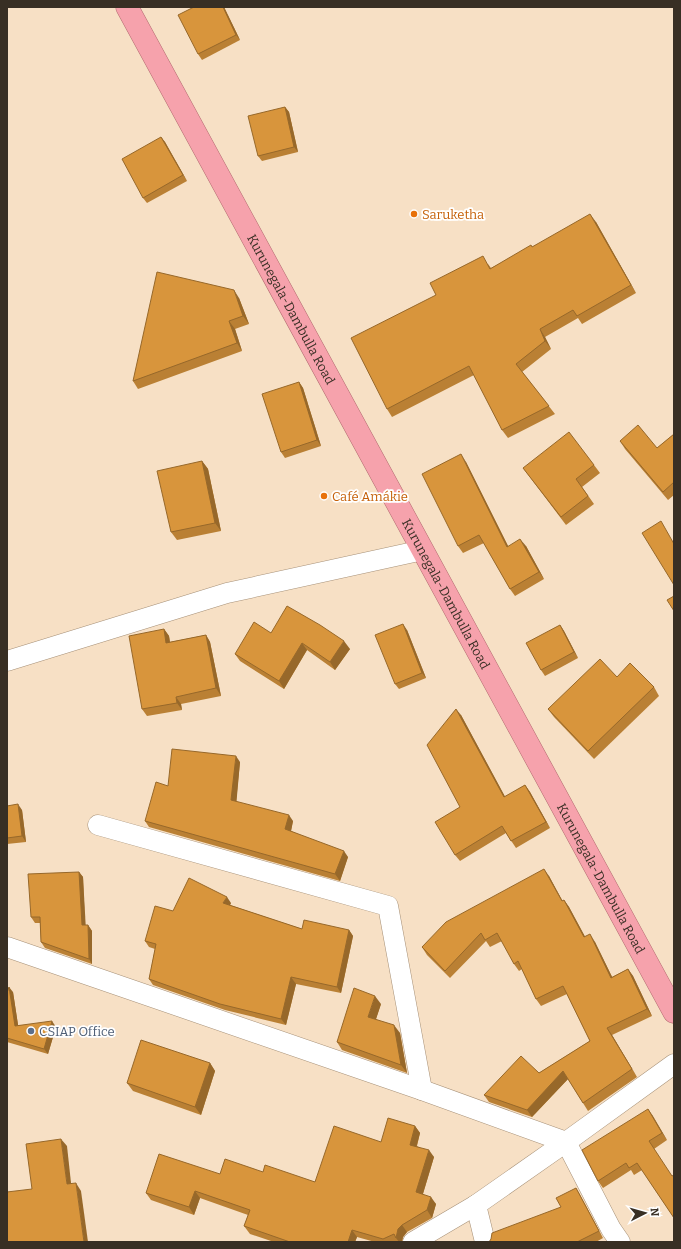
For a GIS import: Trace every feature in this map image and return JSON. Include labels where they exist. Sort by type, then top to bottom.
[{"type":"highway","name":"Kurunegala-Dambulla Road","points":[[127,7],[674,1012]]},
{"type":"street","points":[[7,661],[227,593],[423,550]]},
{"type":"street","points":[[98,825],[388,906],[422,1090]]},
{"type":"street","points":[[7,947],[422,1090],[566,1142],[611,1229],[620,1242]]},
{"type":"street","points":[[413,1242],[476,1205],[674,1064]]},
{"type":"street","points":[[476,1205],[486,1242]]},
{"type":"building","points":[[194,7],[223,7],[236,35],[198,54],[178,15]]},
{"type":"building","points":[[285,107],[294,147],[258,156],[248,116]]},
{"type":"building","points":[[161,137],[183,175],[143,198],[122,159]]},
{"type":"building","points":[[590,214],[631,285],[577,316],[573,310],[540,329],[545,341],[516,364],[549,406],[502,430],[469,366],[387,409],[351,338],[436,295],[430,283],[483,256],[490,269],[531,245],[532,247]]},
{"type":"building","points":[[157,272],[234,290],[243,316],[229,321],[237,343],[133,381]]},
{"type":"building","points":[[299,382],[317,440],[281,452],[262,394]]},
{"type":"building","points":[[638,425],[657,448],[674,434],[674,482],[663,492],[620,441]]},
{"type":"building","points":[[569,432],[594,465],[576,479],[588,496],[561,517],[523,468]]},
{"type":"building","points":[[461,454],[507,547],[520,539],[539,572],[510,589],[479,535],[458,546],[422,474]]},
{"type":"building","points":[[202,461],[215,523],[171,532],[157,471]]},
{"type":"building","points":[[661,521],[674,544],[674,585],[642,533]]},
{"type":"building","points":[[674,596],[674,611],[667,600]]},
{"type":"building","points":[[287,606],[344,641],[330,662],[302,643],[279,681],[235,654],[254,622],[271,633]]},
{"type":"building","points":[[403,624],[422,673],[395,684],[375,635]]},
{"type":"building","points":[[560,625],[574,652],[541,670],[526,643]]},
{"type":"building","points":[[164,629],[166,643],[206,635],[216,688],[176,697],[177,703],[142,709],[129,636]]},
{"type":"building","points":[[600,659],[617,677],[630,663],[654,687],[588,751],[548,709]]},
{"type":"building","points":[[456,709],[504,797],[525,785],[546,822],[511,841],[502,826],[455,855],[435,822],[460,807],[427,745]]},
{"type":"building","points":[[172,749],[236,756],[231,800],[289,815],[285,829],[344,851],[335,874],[145,821],[156,782],[168,786]]},
{"type":"building","points":[[18,804],[22,836],[7,838],[7,806]]},
{"type":"building","points":[[544,869],[562,901],[564,900],[584,937],[590,934],[611,978],[628,969],[647,1009],[607,1028],[632,1069],[583,1103],[563,1071],[527,1110],[484,1095],[521,1056],[539,1073],[590,1041],[563,986],[536,999],[518,961],[514,964],[497,933],[485,940],[481,933],[445,971],[422,947],[446,922]]},
{"type":"building","points":[[79,872],[82,925],[88,925],[89,959],[41,942],[40,917],[31,917],[28,874]]},
{"type":"building","points":[[189,878],[227,897],[223,903],[302,929],[304,920],[349,930],[337,987],[291,977],[281,1019],[220,1004],[149,979],[156,944],[145,941],[155,906],[173,911]]},
{"type":"building","points":[[9,987],[15,1026],[52,1021],[44,1049],[7,1038],[7,993]]},
{"type":"building","points":[[354,988],[375,996],[368,1017],[394,1025],[401,1065],[337,1042]]},
{"type":"building","points":[[141,1040],[210,1063],[195,1107],[127,1083]]},
{"type":"building","points":[[648,1109],[662,1133],[649,1141],[672,1176],[674,1175],[674,1218],[637,1163],[629,1168],[626,1163],[598,1181],[582,1150]]},
{"type":"building","points":[[388,1118],[415,1126],[410,1145],[429,1150],[416,1192],[431,1197],[427,1210],[402,1225],[398,1229],[396,1238],[394,1234],[383,1239],[352,1230],[348,1242],[290,1242],[244,1226],[250,1210],[195,1191],[189,1207],[146,1193],[159,1154],[220,1174],[225,1159],[263,1172],[265,1165],[315,1182],[334,1126],[381,1142]]},
{"type":"building","points":[[61,1139],[67,1184],[76,1183],[84,1242],[7,1242],[7,1192],[32,1189],[26,1144]]},
{"type":"building","points":[[576,1188],[599,1231],[577,1242],[489,1242],[492,1233],[561,1207],[556,1198]]},
{"type":"place","name":"Saruketha","points":[[414,214]]},
{"type":"place","name":"Café Amákie","points":[[324,496]]},
{"type":"place","name":"CSIAP Office","points":[[31,1031]]}]
